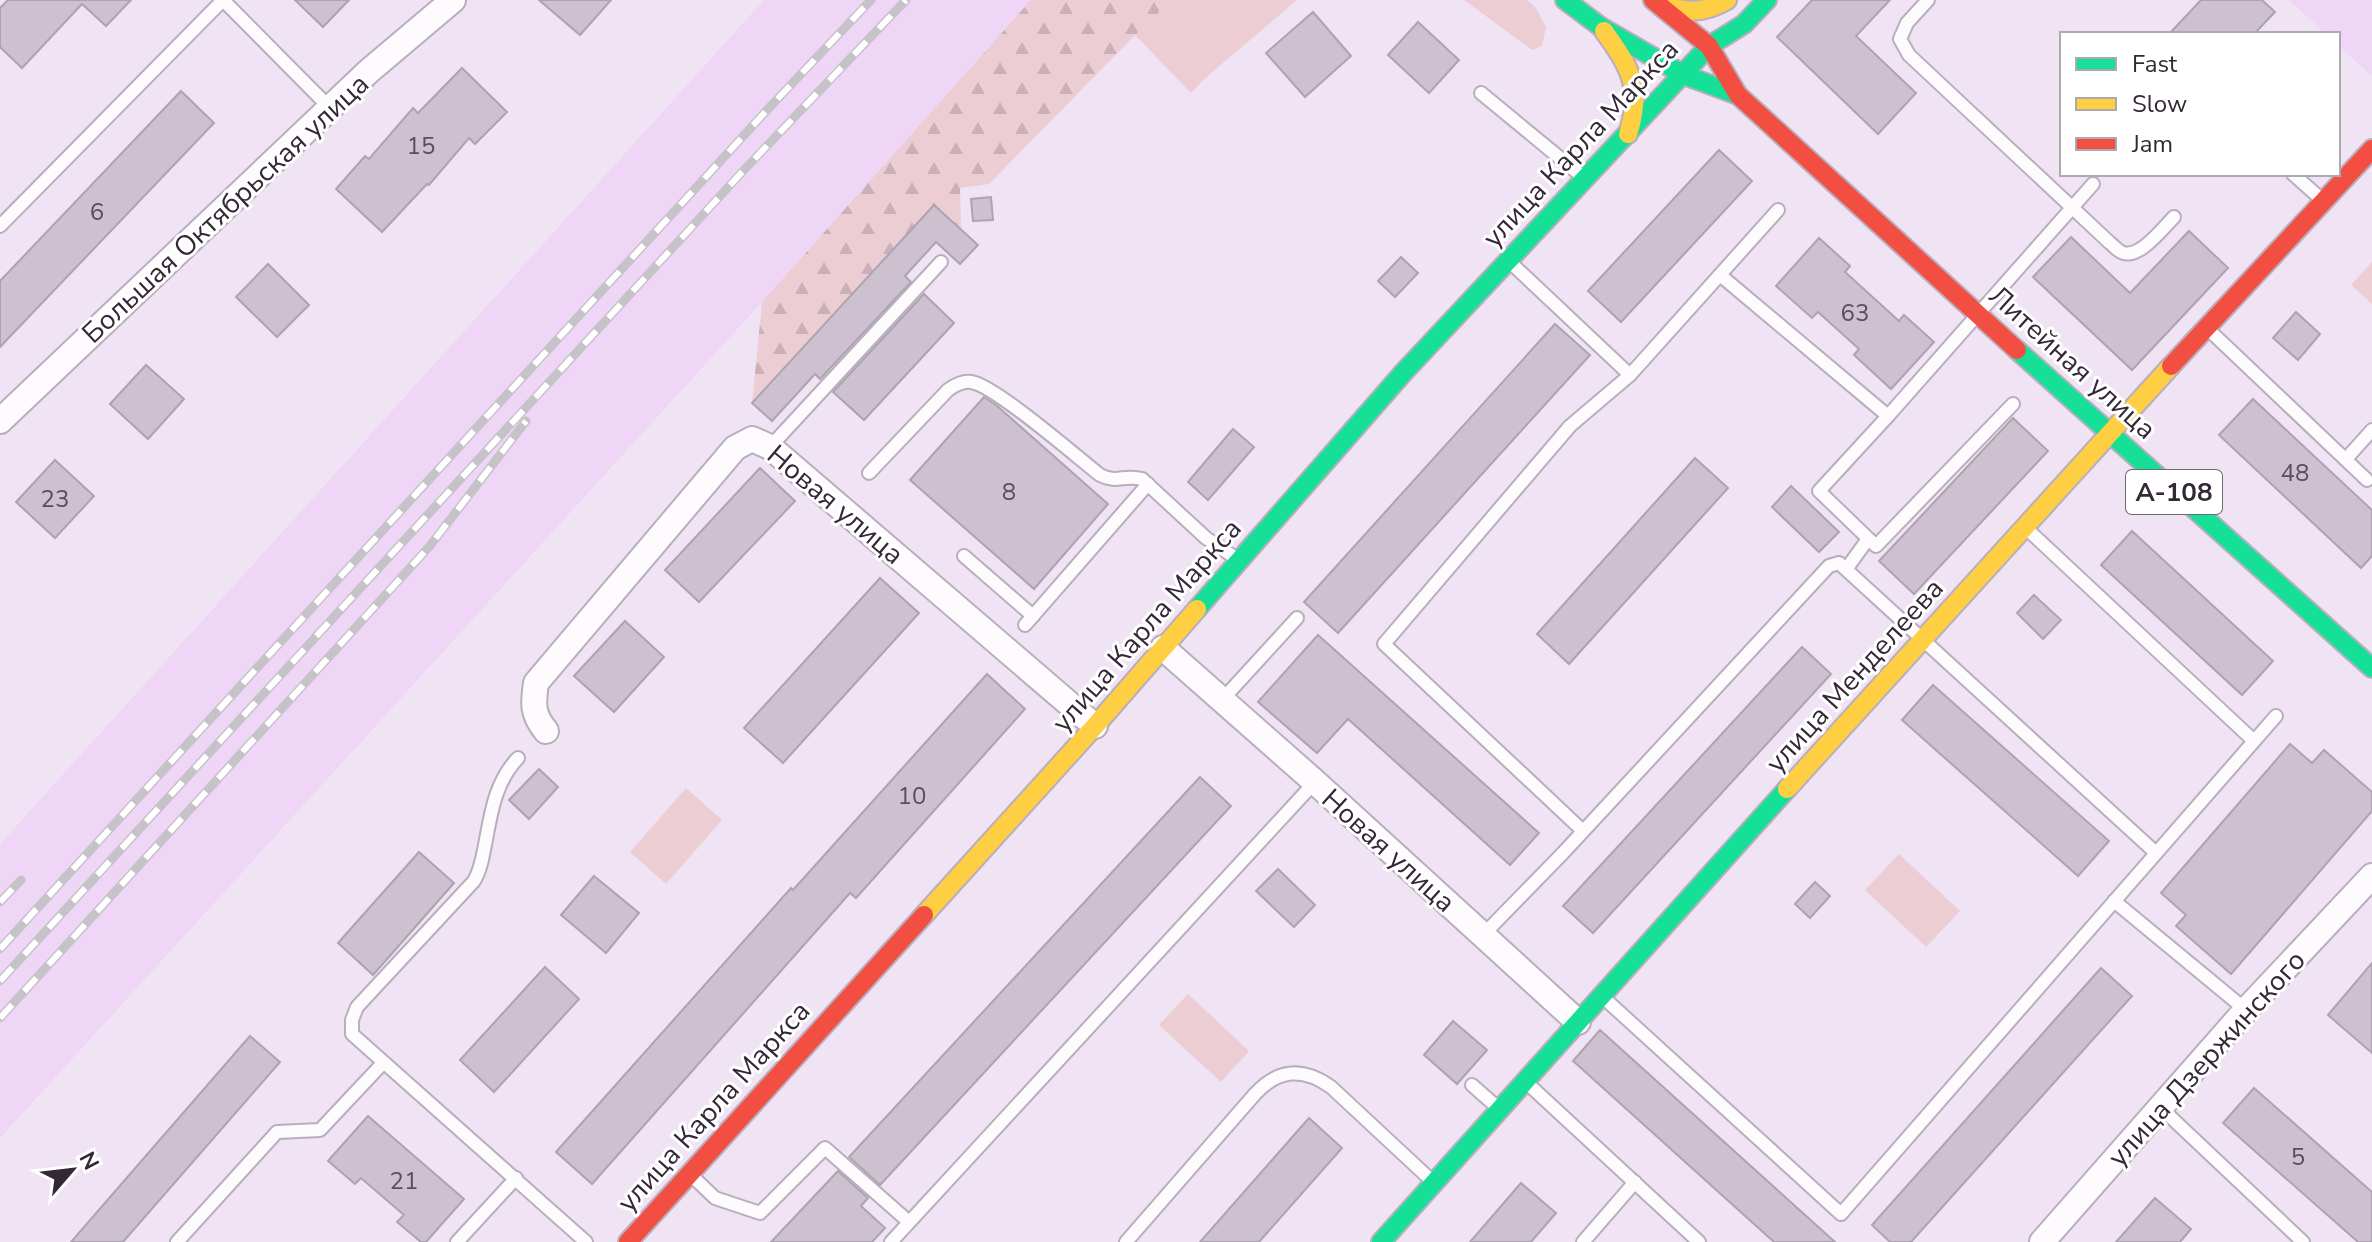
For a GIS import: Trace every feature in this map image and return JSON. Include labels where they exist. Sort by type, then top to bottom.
[{"type":"main road","name":"улица Карла Маркса","points":[[1709,46],[1726,0]]},
{"type":"main road","name":"улица Карла Маркса","points":[[1655,1],[1684,13],[1705,13],[1726,0]]},
{"type":"main road","name":"улица Карла Маркса","points":[[628,1242],[1095,726],[1403,373],[1709,46],[1744,24],[1767,0]]},
{"type":"main road","name":"Литейная улица","points":[[1655,1],[1709,46],[1738,95],[2372,668]]},
{"type":"main road","name":"Литейная улица","points":[[1567,2],[1601,27],[1684,75],[1738,95]]},
{"type":"main road","name":"А-108","points":[[1601,27],[1623,57],[1632,77],[1637,97],[1635,117],[1628,134]]},
{"type":"main road","name":"улица Менделеева","points":[[1381,1242],[2109,433],[2372,149]]},
{"type":"street","name":"Большая Октябрьская улица","points":[[0,420],[369,71],[453,0]]},
{"type":"street","name":"Новая улица","points":[[546,731],[536,719],[533,702],[536,683],[735,448],[752,439],[770,447],[1095,726]]},
{"type":"street","name":"Новая улица","points":[[1163,648],[1578,1022]]},
{"type":"street","name":"улица Дзержинского","points":[[2042,1242],[2246,1010],[2372,876]]},
{"type":"lane","points":[[0,226],[223,0],[330,108]]},
{"type":"lane","points":[[1928,0],[1900,39],[1909,55],[2121,252],[2130,254],[2148,243],[2174,217]]},
{"type":"lane","points":[[1481,93],[1585,179]]},
{"type":"lane","points":[[2295,176],[2324,201]]},
{"type":"lane","points":[[2013,404],[1876,546],[1819,491],[2093,184]]},
{"type":"lane","points":[[1583,831],[1384,644],[1570,426],[1630,375],[1778,210]]},
{"type":"lane","points":[[1509,261],[1630,375]]},
{"type":"lane","points":[[770,447],[941,262]]},
{"type":"lane","points":[[1720,275],[1888,416]]},
{"type":"lane","points":[[2206,328],[2367,480]]},
{"type":"lane","points":[[869,473],[948,390],[969,381],[993,391],[1100,475],[1110,480],[1131,476],[1148,484],[1206,538],[1240,561]]},
{"type":"lane","points":[[2346,459],[2372,430]]},
{"type":"lane","points":[[964,556],[1029,620],[1148,484]]},
{"type":"lane","points":[[2024,527],[2254,741]]},
{"type":"lane","points":[[1847,568],[1868,539]]},
{"type":"lane","points":[[1483,935],[1829,566],[1839,563],[2156,853]]},
{"type":"lane","points":[[1222,700],[1297,618]]},
{"type":"lane","points":[[1602,997],[1841,1214],[2276,716]]},
{"type":"lane","points":[[518,758],[506,770],[496,791],[482,868],[474,881],[357,1007],[352,1020],[352,1034],[586,1242]]},
{"type":"lane","points":[[891,1242],[1315,782]]},
{"type":"lane","points":[[2114,901],[2246,1010]]},
{"type":"lane","points":[[177,1242],[277,1132],[320,1130],[383,1063]]},
{"type":"lane","points":[[1126,1242],[1265,1083],[1283,1073],[1318,1078],[1331,1087],[1434,1184]]},
{"type":"lane","points":[[1526,1082],[1699,1242]]},
{"type":"lane","points":[[1472,1085],[1500,1110]]},
{"type":"lane","points":[[2161,1108],[2303,1242]]},
{"type":"lane","points":[[689,1173],[715,1198],[760,1213],[825,1148],[909,1222]]},
{"type":"lane","points":[[457,1242],[516,1178]]},
{"type":"lane","points":[[1583,1242],[1635,1182]]},
{"type":"shaded area","points":[[764,0],[1031,0],[762,302],[0,1138],[0,844]]},
{"type":"shaded area","points":[[2289,0],[2372,0],[2372,76],[2340,47],[2340,32],[2324,32]]},
{"type":"green space","points":[[1031,0],[1166,0],[1156,17],[989,184],[960,188],[961,229],[933,205],[752,403],[762,302]]},
{"type":"green space","points":[[1166,0],[1297,0],[1191,93],[1135,35],[1156,17]]},
{"type":"green space","points":[[1464,0],[1527,0],[1536,8],[1546,27],[1542,46],[1532,50]]},
{"type":"green space","points":[[2372,262],[2372,304],[2351,285]]},
{"type":"green space","points":[[686,788],[722,820],[666,884],[630,852]]},
{"type":"green space","points":[[1899,854],[1960,911],[1926,947],[1865,890]]},
{"type":"green space","points":[[1188,994],[1249,1051],[1221,1082],[1159,1025]]},
{"type":"building","points":[[8,0],[131,0],[106,26],[82,4],[22,68],[0,47],[0,8]]},
{"type":"building","points":[[295,0],[349,0],[323,27]]},
{"type":"building","points":[[539,0],[611,0],[580,35]]},
{"type":"building","points":[[1812,0],[1890,0],[1856,36],[1916,93],[1878,134],[1777,37]]},
{"type":"building","points":[[2201,0],[2262,0],[2275,12],[2256,32],[2171,32]]},
{"type":"building","points":[[1313,12],[1351,56],[1305,97],[1266,53]]},
{"type":"building","points":[[1418,22],[1459,60],[1429,93],[1388,55]]},
{"type":"building","points":[[462,68],[507,112],[475,144],[469,138],[429,185],[382,232],[336,189],[365,156],[369,159],[413,108],[418,113]]},
{"type":"building","points":[[181,91],[214,123],[0,347],[0,281]]},
{"type":"building","points":[[1719,150],[1752,181],[1621,322],[1588,291]]},
{"type":"building","points":[[991,197],[993,220],[973,221],[971,199]]},
{"type":"building","points":[[934,205],[978,245],[960,264],[936,242],[905,276],[911,282],[820,379],[815,374],[772,421],[752,403]]},
{"type":"building","points":[[2189,231],[2228,268],[2132,370],[2033,277],[2071,237],[2130,293]]},
{"type":"building","points":[[1819,238],[1850,266],[1845,272],[1899,321],[1904,315],[1934,342],[1891,389],[1854,355],[1859,349],[1818,312],[1812,318],[1776,286]]},
{"type":"building","points":[[1401,257],[1418,273],[1395,297],[1378,281]]},
{"type":"building","points":[[268,264],[309,305],[277,337],[236,297]]},
{"type":"building","points":[[924,294],[954,323],[864,420],[833,392]]},
{"type":"building","points":[[2296,312],[2320,334],[2298,360],[2273,338]]},
{"type":"building","points":[[1555,324],[1590,355],[1338,633],[1304,602]]},
{"type":"building","points":[[146,365],[184,399],[148,439],[110,404]]},
{"type":"building","points":[[984,397],[1108,504],[1034,589],[910,480]]},
{"type":"building","points":[[2253,399],[2372,510],[2372,556],[2361,568],[2219,435]]},
{"type":"building","points":[[2013,418],[2048,451],[1914,594],[1879,561]]},
{"type":"building","points":[[1233,429],[1254,447],[1208,500],[1188,482]]},
{"type":"building","points":[[1695,458],[1728,488],[1569,664],[1537,634]]},
{"type":"building","points":[[55,460],[94,496],[55,538],[16,502]]},
{"type":"building","points":[[760,468],[795,501],[699,602],[665,570]]},
{"type":"building","points":[[1791,486],[1839,532],[1819,552],[1772,507]]},
{"type":"building","points":[[2132,531],[2273,661],[2242,695],[2101,565]]},
{"type":"building","points":[[880,578],[919,613],[783,763],[744,728]]},
{"type":"building","points":[[2034,595],[2061,620],[2043,639],[2017,613]]},
{"type":"building","points":[[625,621],[664,657],[614,712],[574,676]]},
{"type":"building","points":[[1318,635],[1539,833],[1510,865],[1348,719],[1317,753],[1258,702]]},
{"type":"building","points":[[1802,647],[1831,674],[1593,933],[1563,906]]},
{"type":"building","points":[[987,674],[1025,709],[856,898],[850,893],[592,1184],[556,1152]]},
{"type":"building","points":[[1933,685],[2109,841],[2078,876],[1902,720]]},
{"type":"building","points":[[2290,744],[2312,763],[2324,750],[2372,792],[2372,811],[2231,974],[2176,926],[2186,915],[2161,893]]},
{"type":"building","points":[[539,769],[558,787],[529,819],[509,800]]},
{"type":"building","points":[[1200,777],[1231,806],[880,1185],[849,1157]]},
{"type":"building","points":[[419,852],[454,883],[373,975],[338,943]]},
{"type":"building","points":[[1278,869],[1315,905],[1294,927],[1256,891]]},
{"type":"building","points":[[594,876],[639,913],[606,953],[561,915]]},
{"type":"building","points":[[1815,882],[1830,896],[1810,918],[1795,904]]},
{"type":"building","points":[[2372,963],[2372,1053],[2328,1015]]},
{"type":"building","points":[[545,967],[579,999],[494,1092],[460,1060]]},
{"type":"building","points":[[2101,968],[2132,996],[1911,1242],[1890,1242],[1872,1225]]},
{"type":"building","points":[[1453,1021],[1487,1050],[1457,1084],[1424,1055]]},
{"type":"building","points":[[1600,1030],[1835,1242],[1774,1242],[1573,1061]]},
{"type":"building","points":[[250,1036],[280,1062],[123,1242],[71,1242]]},
{"type":"building","points":[[2254,1088],[2372,1192],[2372,1242],[2358,1242],[2223,1123]]},
{"type":"building","points":[[368,1116],[464,1199],[426,1242],[421,1242],[397,1222],[404,1215],[361,1178],[355,1184],[328,1161]]},
{"type":"building","points":[[1309,1118],[1342,1148],[1259,1242],[1200,1242]]},
{"type":"building","points":[[838,1171],[868,1198],[861,1206],[885,1228],[872,1242],[771,1242]]},
{"type":"building","points":[[1521,1183],[1556,1213],[1531,1242],[1470,1242]]},
{"type":"building","points":[[2155,1198],[2191,1229],[2180,1242],[2116,1242]]},
{"type":"railway","points":[[0,949],[871,0]]},
{"type":"railway","points":[[0,981],[743,171],[906,0]]},
{"type":"railway","points":[[0,1018],[429,547],[526,421]]},
{"type":"railway","points":[[0,902],[21,880]]},
{"type":"traffic: fast","points":[[1565,0],[1601,27],[1684,75],[1738,95]]},
{"type":"traffic: fast","points":[[1197,609],[1403,373],[1709,46],[1744,24],[1767,0]]},
{"type":"traffic: fast","points":[[2017,350],[2372,668]]},
{"type":"traffic: fast","points":[[1381,1242],[1787,789]]},
{"type":"traffic: slow","points":[[1660,4],[1694,11],[1727,0]]},
{"type":"traffic: slow","points":[[1604,31],[1621,56],[1634,91],[1628,134]]},
{"type":"traffic: slow","points":[[1787,789],[2171,366]]},
{"type":"traffic: slow","points":[[924,915],[1197,609]]},
{"type":"traffic: jam","points":[[1653,0],[1709,46],[1738,95],[2017,350]]},
{"type":"traffic: jam","points":[[2171,366],[2372,149]]},
{"type":"traffic: jam","points":[[628,1242],[924,915]]}]
